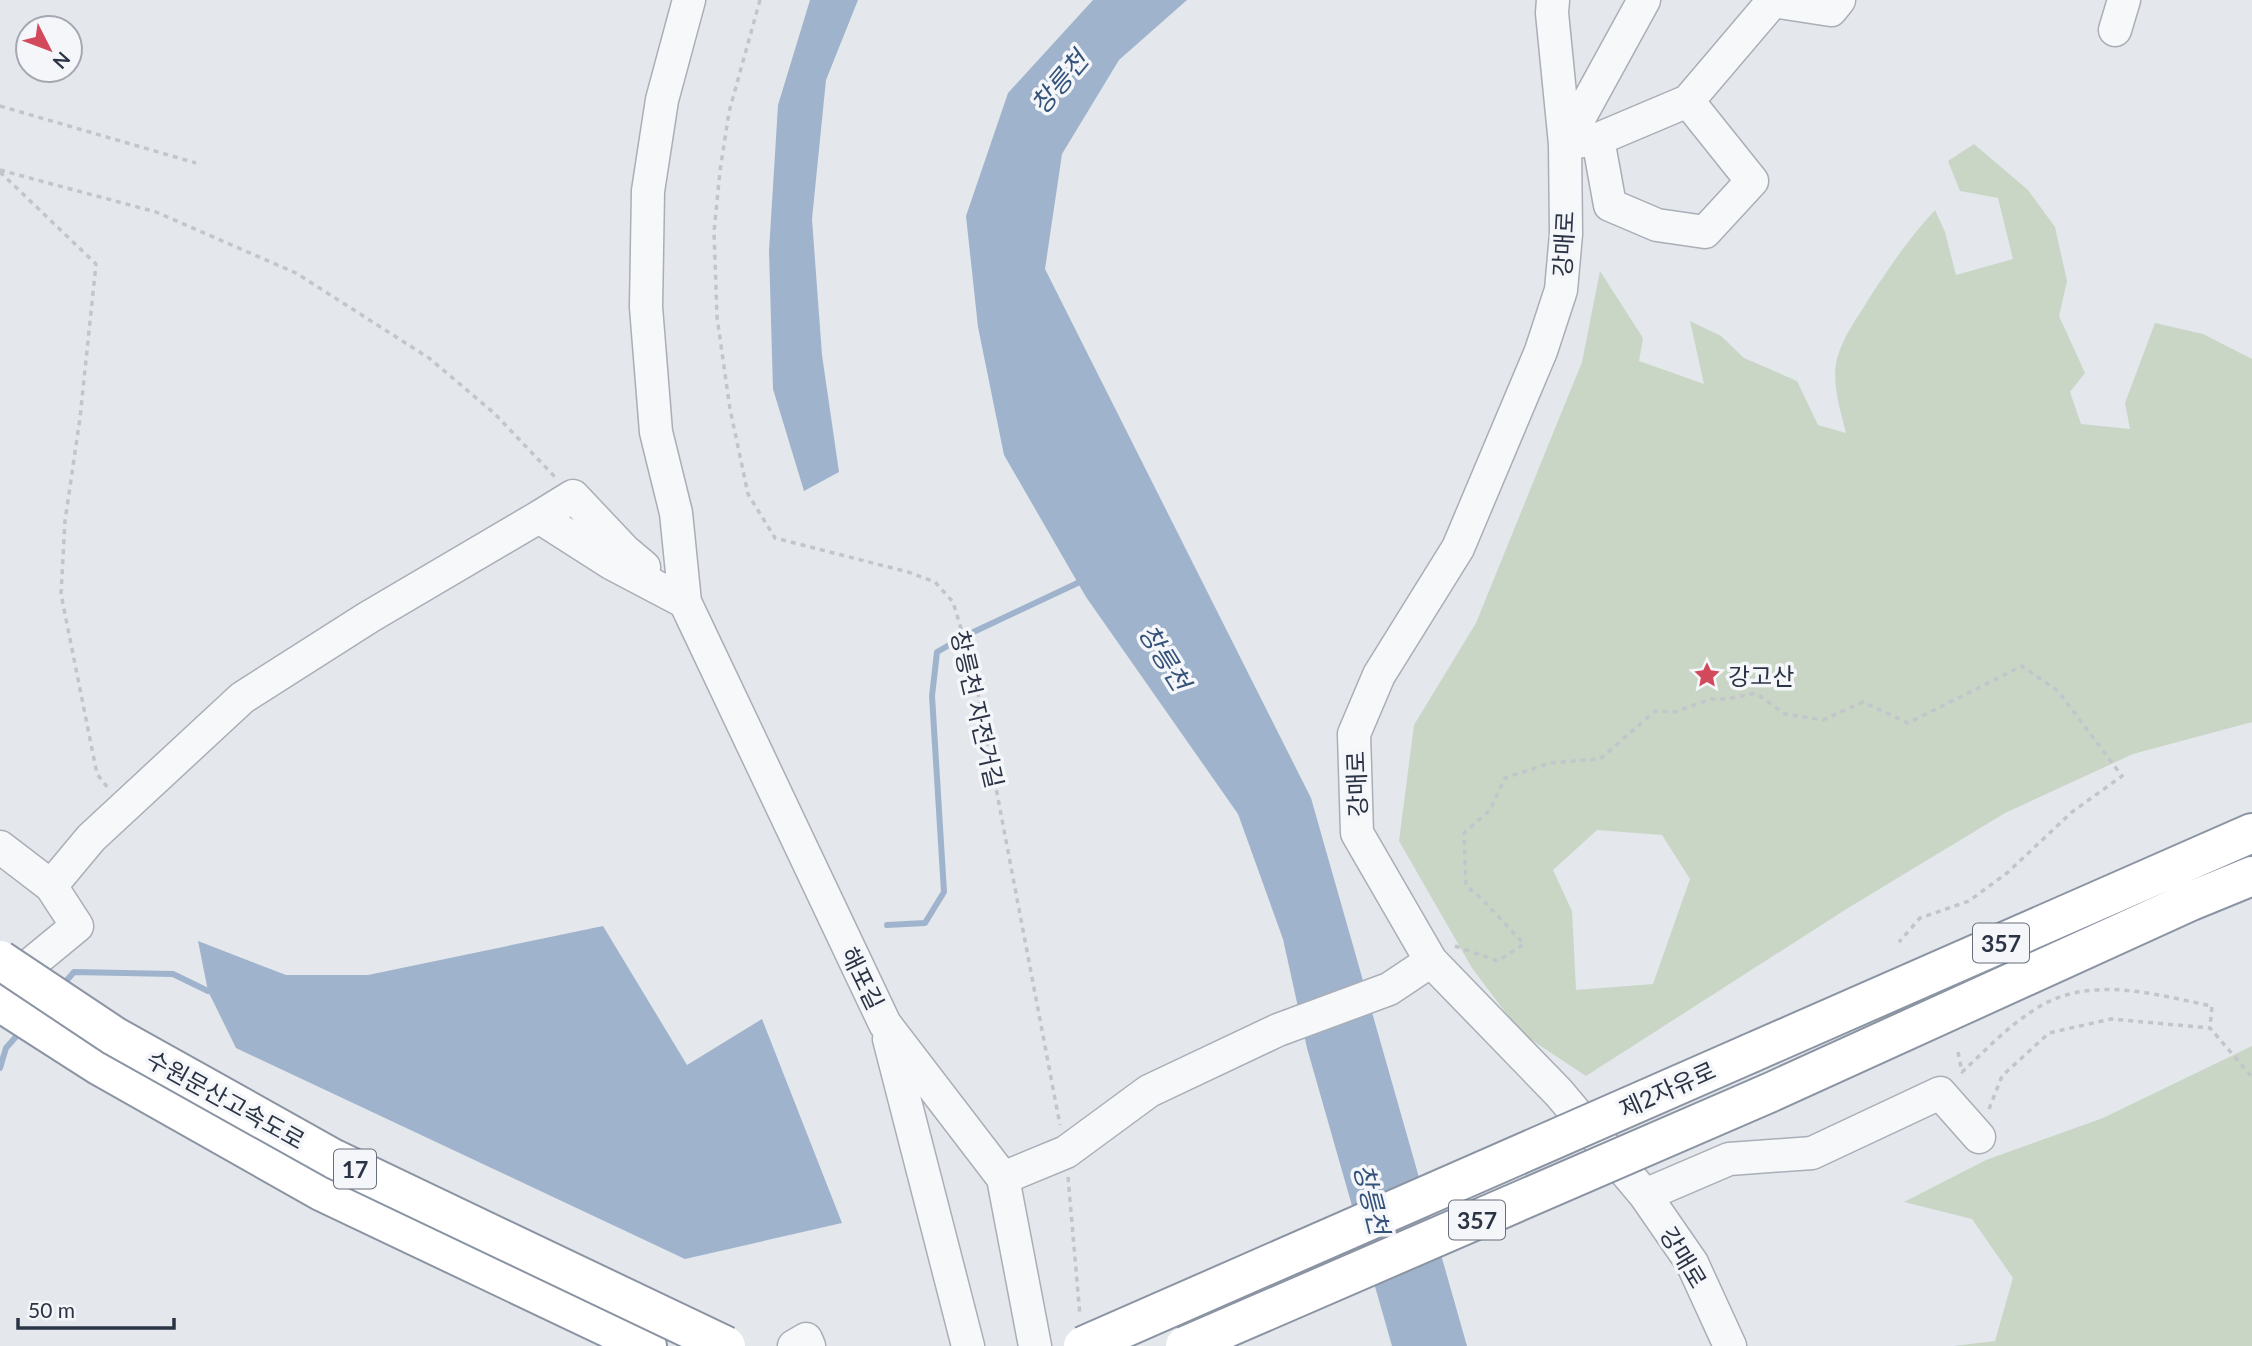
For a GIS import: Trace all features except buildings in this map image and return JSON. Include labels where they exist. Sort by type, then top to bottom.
[{"type":"highway","name":"제2자유로","points":[[1082,1332],[1751,1053],[2252,834]]},
{"type":"highway","name":"제2자유로","points":[[1185,1346],[1769,1093],[2179,906],[2252,876]]},
{"type":"highway","name":"수원문산고속도로","points":[[0,960],[114,1036],[334,1159],[726,1346]]},
{"type":"highway","name":"수원문산고속도로","points":[[0,1002],[100,1066],[321,1191],[646,1346]]},
{"type":"street","points":[[685,602],[676,513],[656,432],[646,307],[648,191],[662,100],[689,0]]},
{"type":"street","name":"강매로","points":[[1553,0],[1565,144],[1566,234],[1561,290],[1541,351],[1458,548],[1379,675],[1354,734],[1357,834],[1440,953],[1645,1195],[1692,1263],[1730,1346]]},
{"type":"street","name":"강매로","points":[[1565,144],[1644,0]]},
{"type":"street","points":[[1565,144],[1598,139],[1688,101],[1773,1],[1831,10],[1839,0]]},
{"type":"street","points":[[2115,30],[2124,0]]},
{"type":"street","name":"강매로","points":[[1598,139],[1610,205],[1657,225],[1705,232],[1752,181],[1688,101]]},
{"type":"street","points":[[51,886],[91,838],[242,698],[369,617],[573,496],[625,551],[685,602]]},
{"type":"street","points":[[539,517],[611,563],[685,602]]},
{"type":"street","name":"해포길","points":[[685,602],[885,1024],[1003,1178],[1035,1346]]},
{"type":"street","points":[[0,846],[51,886],[77,926],[0,989]]},
{"type":"street","points":[[1003,1178],[1066,1152],[1149,1091],[1278,1030],[1389,989],[1440,953]]},
{"type":"street","points":[[885,1024],[968,1346]]},
{"type":"street","points":[[1645,1195],[1729,1159],[1812,1153],[1940,1093],[1979,1136]]},
{"type":"street","points":[[794,1346],[806,1339],[809,1346]]},
{"type":"path","name":"창릉천 자전거길","points":[[760,0],[729,112],[714,232],[717,317],[730,410],[748,495],[775,538],[908,572],[935,582],[953,602],[974,672],[1066,1152],[1082,1332]]},
{"type":"path","points":[[0,106],[196,163]]},
{"type":"path","points":[[0,171],[156,212],[296,273],[429,358],[494,413],[573,496]]},
{"type":"path","points":[[0,171],[96,264],[80,418],[65,521],[61,594],[97,774],[123,807]]},
{"type":"path","points":[[1440,953],[1498,961],[1524,944],[1481,898],[1466,886],[1464,833],[1490,810],[1505,778],[1550,763],[1600,760],[1654,711],[1675,712],[1711,699],[1727,699],[1756,693],[1785,714],[1823,720],[1863,702],[1908,723],[2022,666],[2058,691],[2122,776],[2072,812],[2007,873],[1969,901],[1920,918],[1899,942]]},
{"type":"path","points":[[1958,1052],[1962,1072],[2031,1011],[2077,990],[2124,989],[2212,1006],[2210,1028]]},
{"type":"path","points":[[1979,1136],[2002,1076],[2049,1033],[2110,1019],[2210,1028],[2252,1077]]},
{"type":"green space","points":[[1974,144],[2028,190],[2055,227],[2067,281],[2059,316],[2085,373],[2070,392],[2081,424],[2130,429],[2125,403],[2155,323],[2203,334],[2252,359],[2252,722],[2133,754],[2005,813],[1848,908],[1586,1076],[1521,1033],[1472,968],[1399,841],[1414,725],[1476,623],[1582,362],[1600,271],[1643,338],[1639,361],[1704,384],[1690,321],[1721,336],[1744,358],[1797,381],[1818,425],[1846,433],[1839,407],[1835,368],[1843,342],[1885,274],[1935,210],[1945,232],[1956,275],[2013,259],[1998,198],[1960,191],[1948,161]],"holes":[[[1597,830],[1662,835],[1690,879],[1653,984],[1576,990],[1572,911],[1553,870]]]},
{"type":"green space","points":[[2252,1046],[2252,1346],[1953,1346],[1995,1341],[2013,1278],[1972,1219],[1904,1202],[1986,1160],[2103,1118]]},
{"type":"water","points":[[810,0],[858,0],[826,80],[812,219],[822,355],[839,472],[804,491],[773,389],[769,251],[778,105]]},
{"type":"water","name":"창릉천","points":[[1093,0],[1187,0],[1119,60],[1062,154],[1045,269],[1311,798],[1467,1346],[1392,1346],[1307,1048],[1283,939],[1238,814],[1086,597],[1004,455],[978,327],[966,216],[1008,93]]},
{"type":"water","points":[[603,926],[687,1065],[762,1019],[842,1223],[685,1259],[236,1048],[208,991],[198,941],[286,975],[368,975]]},
{"type":"waterway","points":[[887,925],[925,923],[944,892],[932,696],[937,652],[1084,580]]},
{"type":"waterway","points":[[61,987],[74,972],[173,974],[208,991]]},
{"type":"waterway","points":[[0,1068],[6,1048],[21,1031]]},
{"type":"place","name":"강고산","points":[[1707,675]]}]
